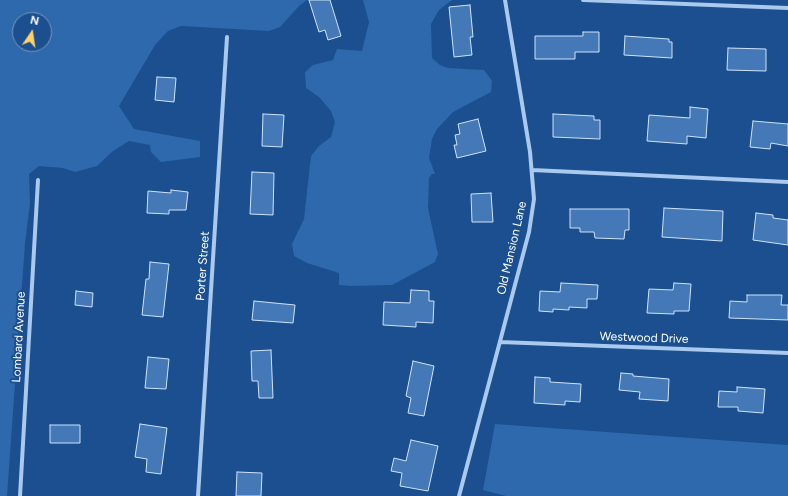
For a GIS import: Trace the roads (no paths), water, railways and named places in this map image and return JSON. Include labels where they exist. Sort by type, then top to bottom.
[{"type":"street","name":"Old Mansion Lane","points":[[459,496],[529,232],[534,199],[532,170],[505,0]]},
{"type":"street","points":[[583,0],[788,8]]},
{"type":"street","name":"Porter Street","points":[[198,496],[227,37]]},
{"type":"street","points":[[532,170],[788,182]]},
{"type":"street","name":"Lombard Avenue","points":[[20,496],[38,180]]},
{"type":"street","name":"Westwood Drive","points":[[500,342],[788,353]]}]
